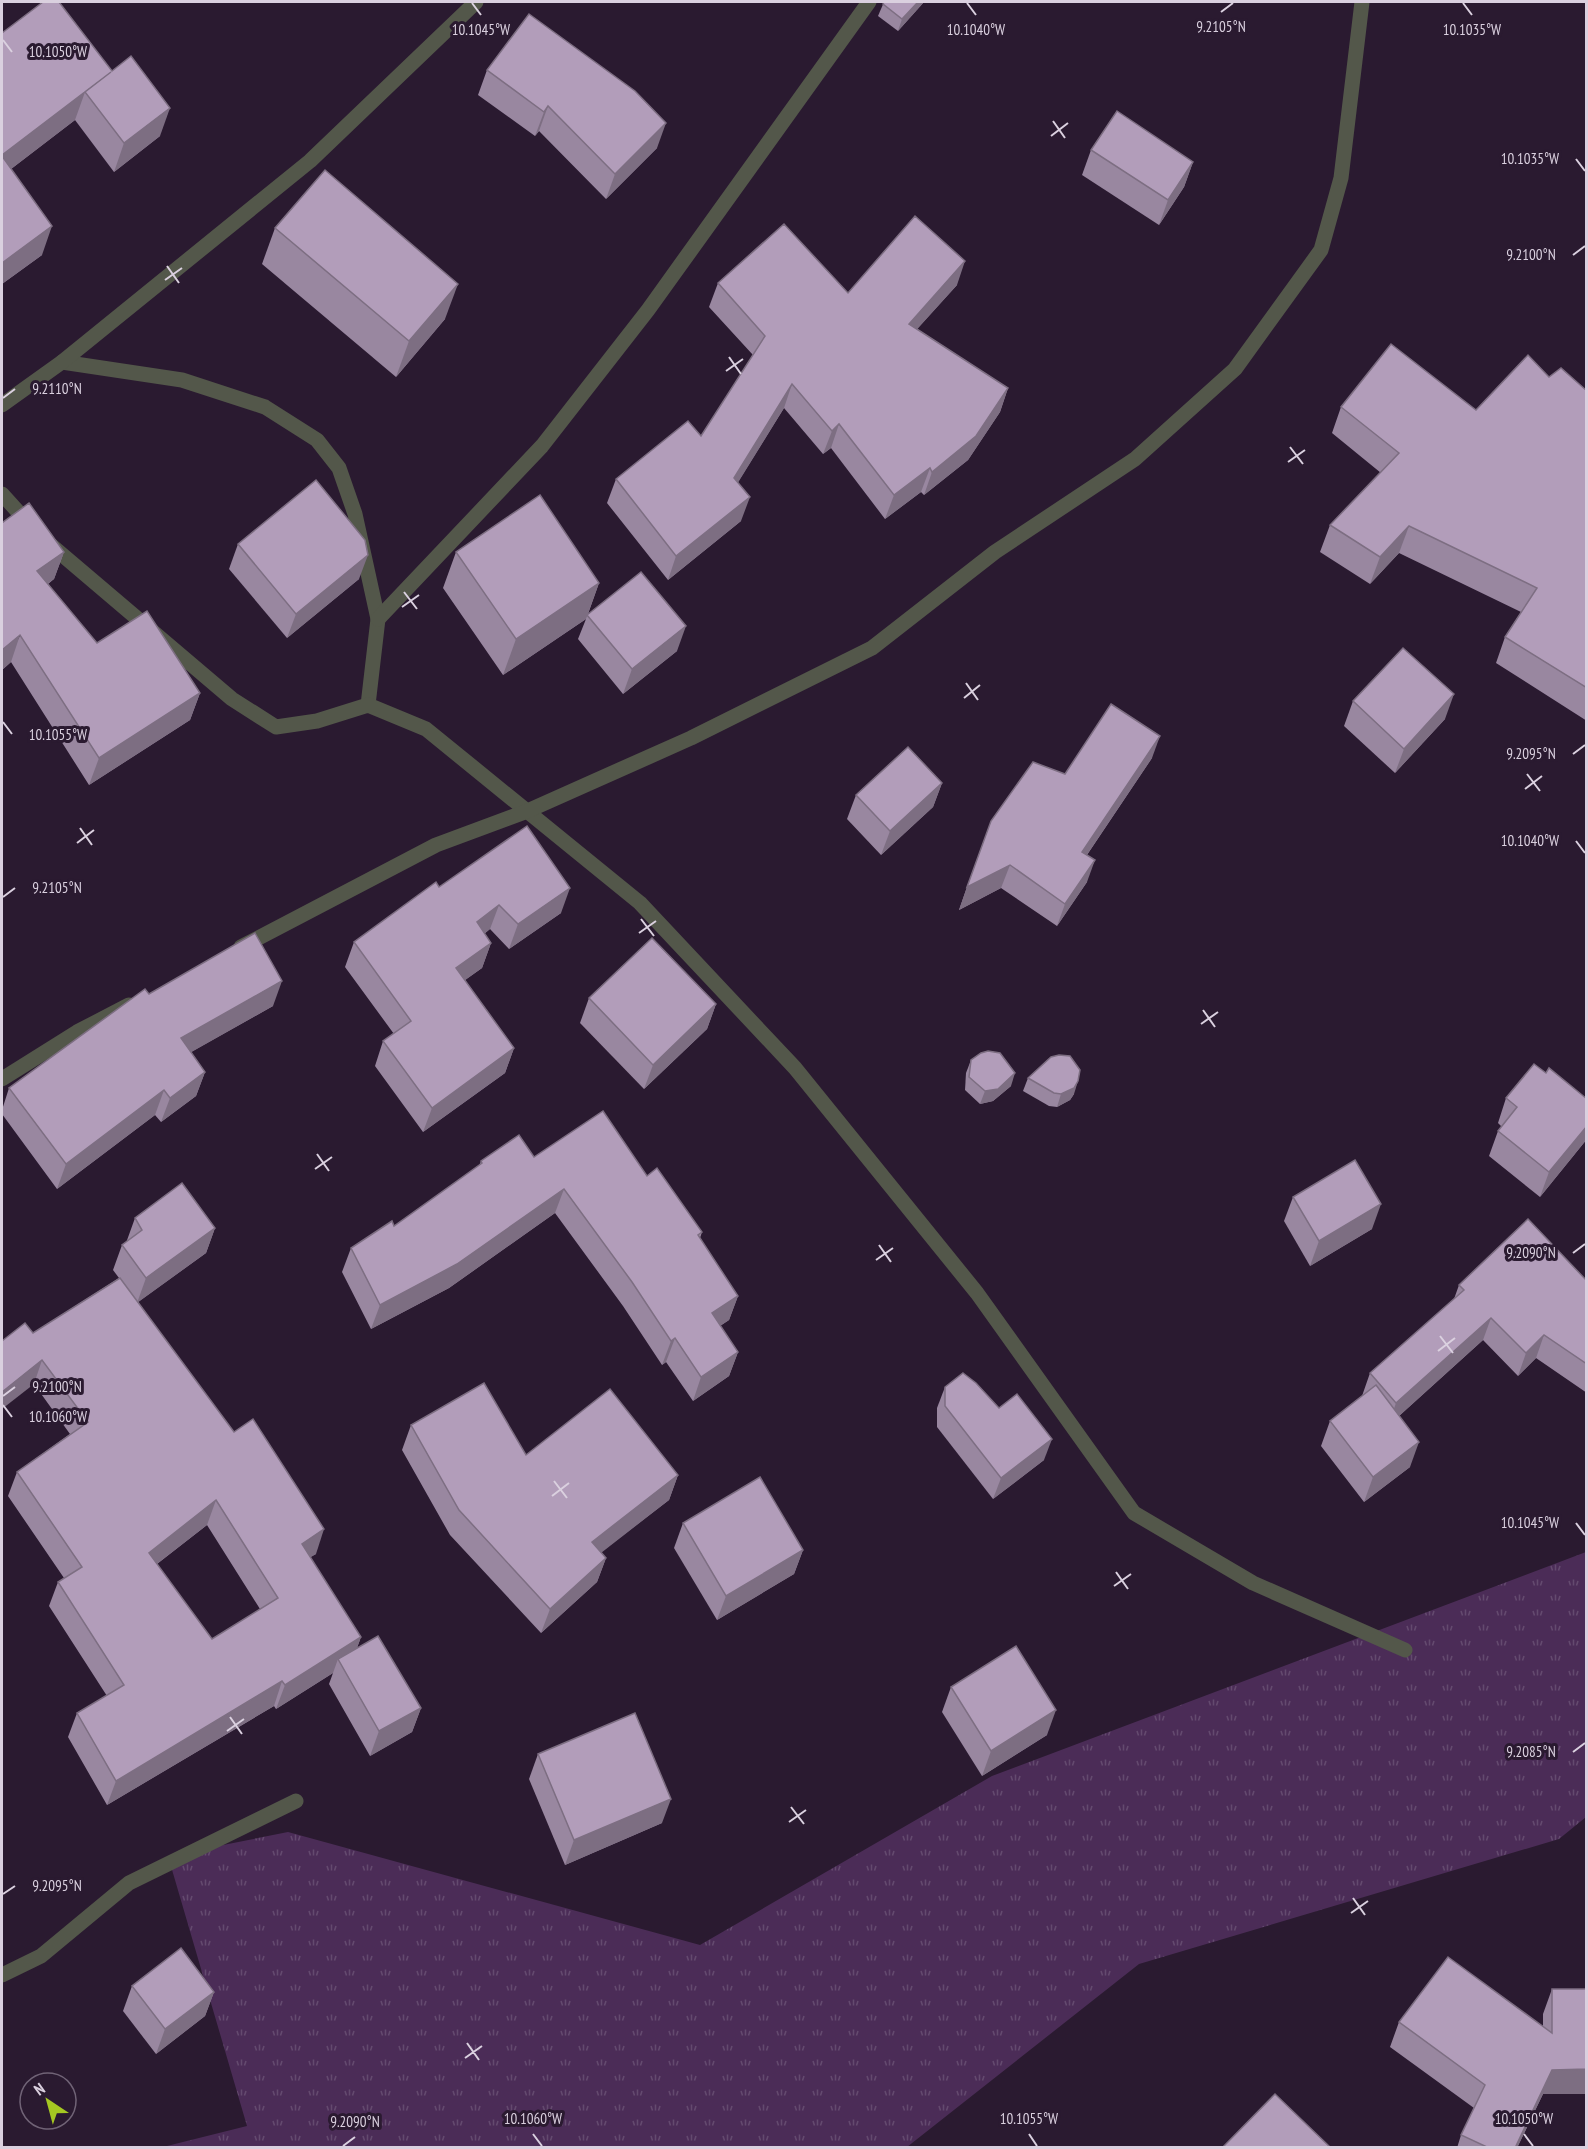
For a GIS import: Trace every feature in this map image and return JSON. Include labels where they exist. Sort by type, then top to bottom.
[{"type":"street","points":[[2,405],[62,362],[310,161],[476,2]]},
{"type":"street","points":[[378,619],[542,446],[648,310],[869,2]]},
{"type":"street","points":[[225,955],[436,845],[525,812],[691,738],[872,648],[995,552],[1135,459],[1235,369],[1321,250],[1341,178],[1362,2]]},
{"type":"street","points":[[62,362],[182,380],[266,407],[317,440],[339,468],[355,514],[378,619],[368,705]]},
{"type":"street","points":[[2,494],[39,535],[232,699],[276,727],[317,720],[368,705],[426,729],[525,812],[640,903],[795,1068],[977,1293],[1134,1513],[1253,1583],[1406,1650]]},
{"type":"street","points":[[2,1080],[77,1032],[140,999]]},
{"type":"street","points":[[2,1975],[41,1956],[129,1883],[296,1801]]},
{"type":"green space","points":[[1586,1552],[1586,1817],[1559,1839],[1139,1964],[907,2147],[159,2148],[247,2126],[168,1856],[288,1832],[700,1945],[992,1776]]},
{"type":"building","points":[[43,2],[59,2],[112,71],[131,56],[170,108],[124,143],[85,92],[111,72],[2,155],[2,33]]},
{"type":"building","points":[[884,2],[918,2],[902,19],[883,4]]},
{"type":"building","points":[[529,14],[635,91],[666,123],[615,174],[548,106],[544,112],[487,70]]},
{"type":"building","points":[[1117,111],[1193,162],[1168,200],[1091,150]]},
{"type":"building","points":[[2,156],[52,226],[2,263]]},
{"type":"building","points":[[325,170],[458,284],[409,341],[275,228]]},
{"type":"building","points":[[915,216],[965,261],[909,324],[1008,388],[976,436],[932,472],[930,468],[894,495],[839,424],[832,431],[792,384],[734,478],[750,497],[676,556],[616,479],[688,421],[701,436],[765,336],[718,283],[784,224],[848,293]]},
{"type":"building","points":[[1391,344],[1476,410],[1528,355],[1549,377],[1561,368],[1587,391],[1587,688],[1505,637],[1537,588],[1409,526],[1380,557],[1330,525],[1399,453],[1341,407]]},
{"type":"building","points":[[316,480],[365,540],[368,555],[296,614],[238,544]]},
{"type":"building","points":[[540,495],[599,583],[516,639],[456,552]]},
{"type":"building","points":[[29,503],[64,552],[37,571],[97,643],[147,611],[200,693],[99,758],[20,635],[2,650],[2,523]]},
{"type":"building","points":[[641,572],[686,626],[632,669],[587,615]]},
{"type":"building","points":[[1403,648],[1454,694],[1404,749],[1353,701]]},
{"type":"building","points":[[1111,704],[1160,736],[1082,852],[1095,860],[1065,904],[1010,865],[967,887],[991,821],[1033,762],[1065,774]]},
{"type":"building","points":[[908,747],[942,783],[890,831],[856,795]]},
{"type":"building","points":[[527,826],[570,888],[518,924],[499,905],[477,922],[491,943],[456,968],[514,1048],[432,1108],[383,1041],[411,1021],[354,942],[436,882],[439,887]]},
{"type":"building","points":[[255,933],[282,981],[181,1038],[205,1072],[170,1098],[164,1090],[66,1164],[9,1088],[145,989],[149,994]]},
{"type":"building","points":[[652,938],[716,1004],[653,1065],[589,998]]},
{"type":"building","points":[[988,1051],[1000,1053],[1015,1073],[998,1089],[985,1091],[969,1077],[971,1060]]},
{"type":"building","points":[[1070,1056],[1080,1070],[1074,1088],[1061,1094],[1054,1093],[1028,1078],[1051,1057]]},
{"type":"building","points":[[1534,1064],[1546,1073],[1549,1068],[1587,1099],[1587,1126],[1549,1172],[1498,1131],[1517,1107],[1506,1098]]},
{"type":"building","points":[[603,1111],[647,1176],[657,1168],[702,1232],[698,1235],[738,1296],[712,1313],[738,1352],[701,1377],[675,1338],[671,1341],[632,1282],[564,1189],[457,1264],[380,1305],[351,1248],[392,1221],[394,1226],[519,1135],[534,1157]]},
{"type":"building","points":[[1355,1160],[1381,1204],[1319,1241],[1293,1197]]},
{"type":"building","points":[[182,1183],[215,1228],[146,1278],[122,1245],[142,1230],[135,1218]]},
{"type":"building","points":[[1528,1219],[1587,1281],[1587,1364],[1544,1335],[1526,1353],[1491,1318],[1396,1403],[1370,1373],[1464,1290],[1459,1285]]},
{"type":"building","points":[[120,1278],[234,1432],[253,1419],[324,1529],[302,1544],[361,1637],[285,1685],[282,1681],[116,1781],[77,1713],[124,1685],[58,1582],[82,1567],[17,1472],[88,1422],[42,1360],[2,1392],[2,1341],[25,1323],[33,1333]],"holes":[[[216,1500],[278,1598],[212,1639],[149,1553]]]},
{"type":"building","points":[[963,1373],[976,1383],[999,1408],[1017,1394],[1052,1439],[1001,1478],[945,1406],[945,1387]]},
{"type":"building","points":[[484,1383],[526,1455],[610,1389],[678,1475],[592,1542],[606,1558],[550,1609],[459,1510],[411,1425]]},
{"type":"building","points":[[1376,1385],[1419,1442],[1373,1477],[1330,1421]]},
{"type":"building","points":[[760,1477],[803,1550],[726,1596],[683,1523]]},
{"type":"building","points":[[378,1636],[421,1708],[379,1731],[338,1659]]},
{"type":"building","points":[[1016,1646],[1056,1710],[991,1751],[951,1687]]},
{"type":"building","points":[[635,1713],[671,1799],[574,1840],[538,1754]]},
{"type":"building","points":[[181,1948],[214,1992],[165,2029],[132,1986]]},
{"type":"building","points":[[1448,1957],[1552,2033],[1552,1989],[1587,1989],[1587,2069],[1552,2070],[1515,2148],[1489,2148],[1461,2135],[1485,2085],[1399,2022]]},
{"type":"building","points":[[1275,2094],[1331,2148],[1222,2148]]}]
